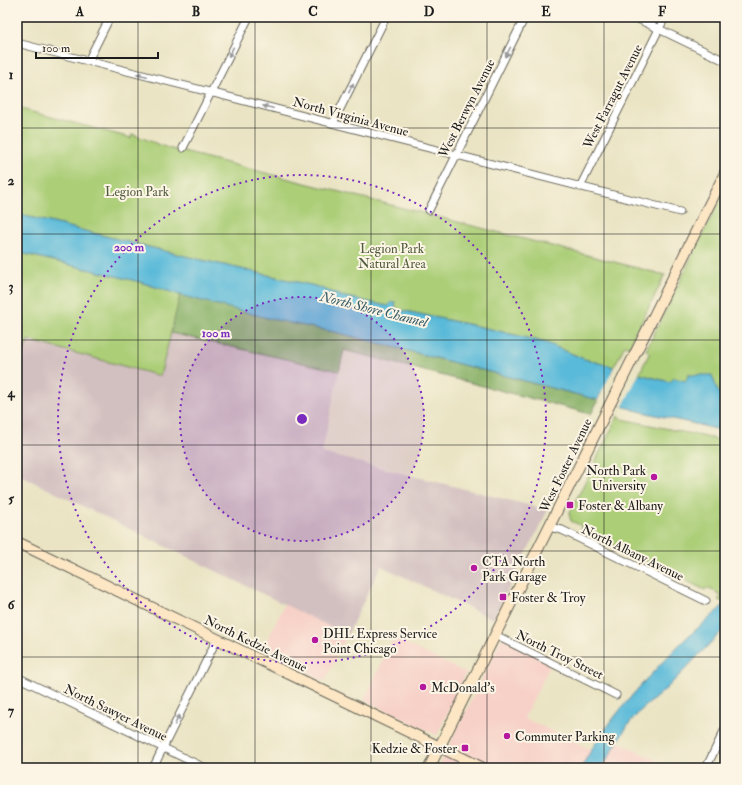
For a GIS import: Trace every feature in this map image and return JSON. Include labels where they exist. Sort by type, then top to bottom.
[{"type":"main road","name":"West Foster Avenue","points":[[429,768],[725,173]]},
{"type":"main road","name":"North Kedzie Avenue","points":[[17,542],[483,768]]},
{"type":"street","points":[[88,61],[110,17]]},
{"type":"street","points":[[183,148],[249,17]]},
{"type":"street","points":[[333,123],[386,17]]},
{"type":"street","name":"West Berwyn Avenue","points":[[429,210],[525,17]]},
{"type":"street","points":[[634,17],[725,61]]},
{"type":"street","name":"West Farragut Avenue","points":[[580,187],[665,17]]},
{"type":"street","name":"North Virginia Avenue","points":[[17,43],[680,212]]},
{"type":"street","name":"North Albany Avenue","points":[[549,527],[562,530],[706,601]]},
{"type":"street","name":"North Troy Street","points":[[495,635],[616,695]]},
{"type":"street","points":[[153,768],[217,639]]},
{"type":"street","name":"North Sawyer Avenue","points":[[17,677],[205,768]]},
{"type":"street","points":[[706,768],[722,745],[725,729]]},
{"type":"shaded area","points":[[171,333],[339,371],[322,453],[548,510],[493,619],[381,566],[347,635],[17,474],[17,356],[19,356],[20,351],[24,352],[27,340],[37,343]]},
{"type":"shaded area","points":[[285,603],[347,635],[325,681],[263,649]]},
{"type":"shaded area","points":[[394,638],[466,673],[437,735],[364,700]]},
{"type":"shaded area","points":[[502,638],[551,663],[524,718],[607,757],[618,742],[672,768],[438,768]]},
{"type":"green space","name":"Legion Park","points":[[17,108],[131,138],[132,134],[168,148],[665,275],[629,347],[625,345],[614,367],[584,359],[547,343],[495,330],[396,309],[395,302],[392,302],[388,307],[341,296],[315,286],[189,257],[17,214]]},
{"type":"green space","points":[[725,189],[725,395],[674,378],[670,382],[639,374],[650,352],[646,350]]},
{"type":"green space","points":[[17,252],[140,282],[180,295],[271,319],[339,333],[598,400],[591,414],[344,350],[339,371],[171,333],[160,376],[28,340],[24,352],[20,351],[18,357]]},
{"type":"green space","points":[[180,295],[271,319],[339,333],[598,400],[591,414],[344,350],[339,371],[171,333]]},
{"type":"green space","name":"North Park University","points":[[618,416],[622,419],[725,441],[725,603],[718,600],[722,595],[707,588],[705,590],[580,529],[582,526],[571,521],[569,514]]},
{"type":"water","name":"North Shore Channel","points":[[17,214],[189,257],[315,286],[341,296],[388,306],[392,302],[395,302],[396,309],[495,330],[547,343],[584,359],[614,367],[611,373],[636,379],[639,374],[670,382],[674,378],[686,381],[688,375],[712,375],[718,392],[725,395],[725,431],[634,410],[622,406],[626,400],[601,393],[598,400],[339,333],[271,319],[180,295],[140,282],[17,252]]},
{"type":"water","points":[[725,603],[725,628],[666,689],[640,711],[628,725],[602,768],[581,768],[602,734],[652,673],[680,644]]},
{"type":"pier","points":[[615,365],[616,367],[614,372],[635,377],[640,372],[622,408],[620,406],[623,401],[602,396],[597,402]]},
{"type":"place","name":"North Park University","points":[[654,477]]},
{"type":"place","name":"Foster & Albany","points":[[570,505]]},
{"type":"place","name":"CTA North Park Garage","points":[[474,568]]},
{"type":"place","name":"Foster & Troy","points":[[503,597]]},
{"type":"place","name":"DHL Express Service Point Chicago","points":[[315,640]]},
{"type":"place","name":"McDonald's","points":[[423,687]]},
{"type":"place","name":"Commuter Parking","points":[[507,736]]},
{"type":"place","name":"Kedzie & Foster","points":[[465,748]]},
{"type":"park label","name":"Legion Park Natural Area","points":[[392,256]]}]
